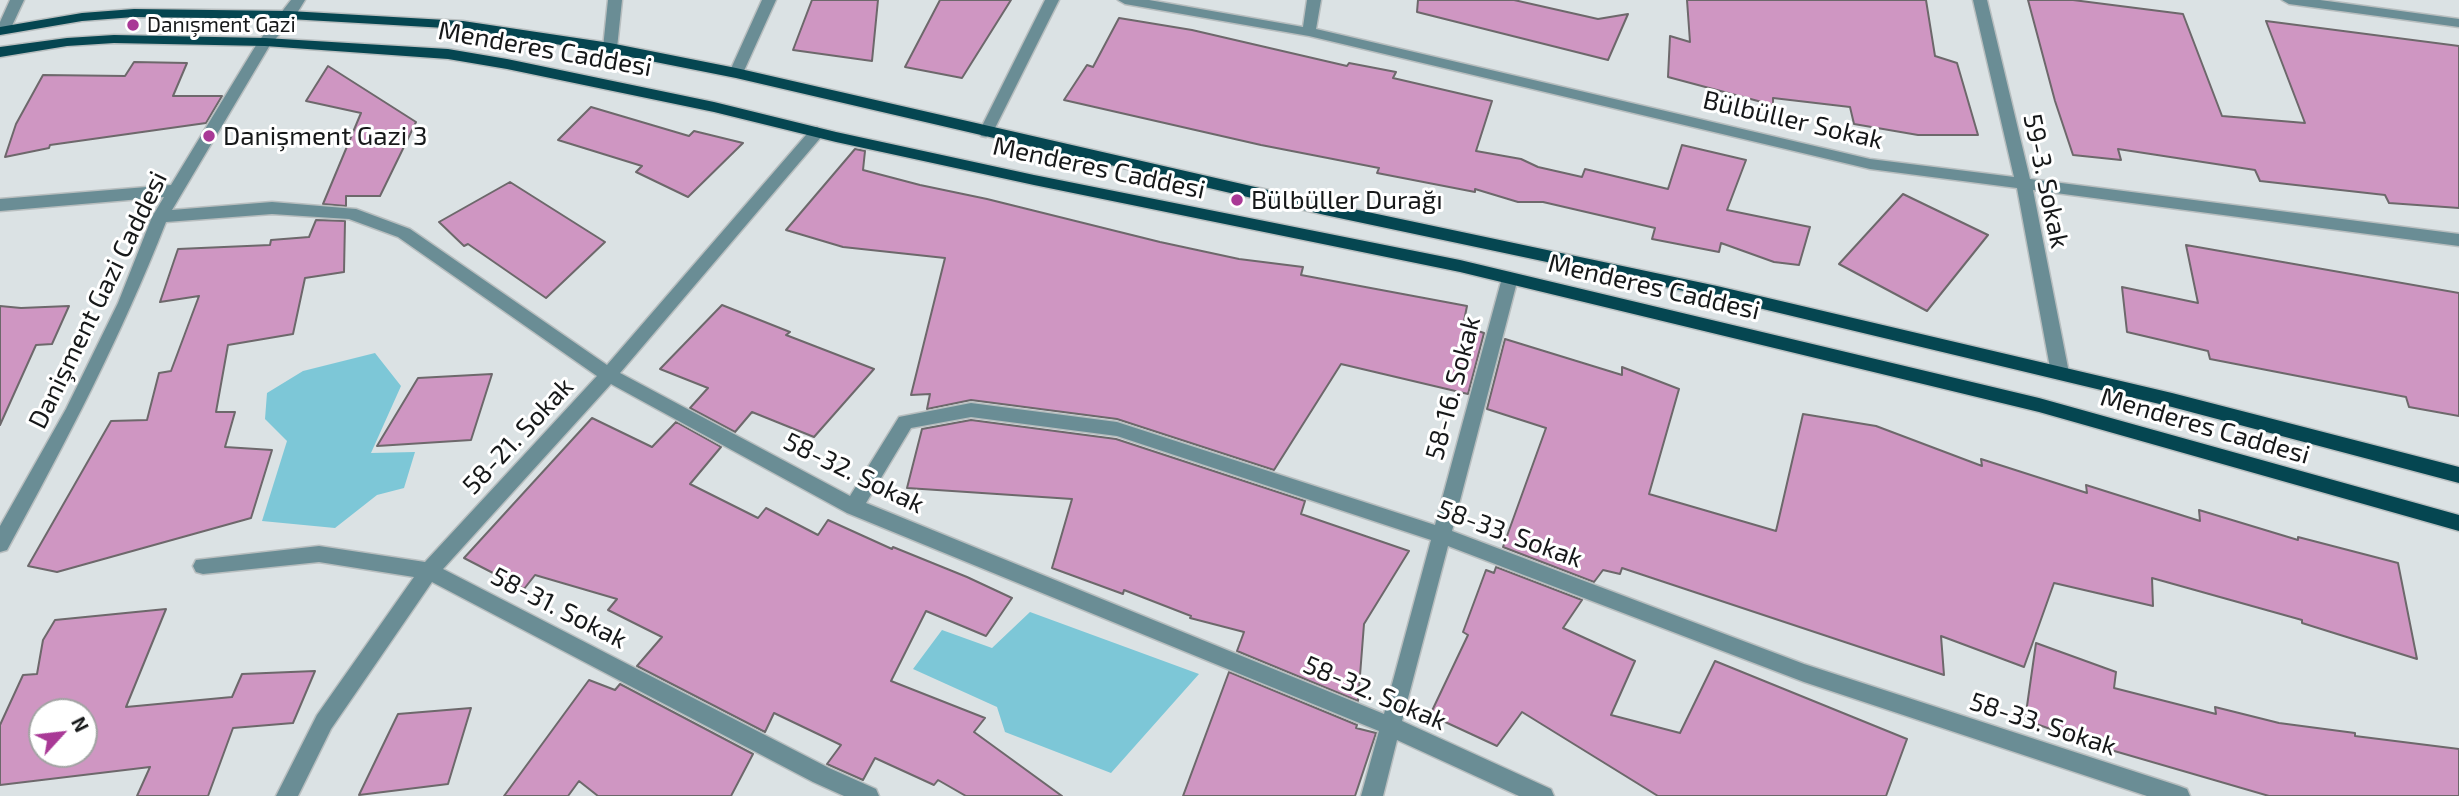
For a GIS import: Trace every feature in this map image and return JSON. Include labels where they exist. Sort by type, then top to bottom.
[{"type":"main road","name":"Menderes Caddesi","points":[[2,30],[82,17],[134,13],[289,15],[463,25],[610,48],[736,73],[1338,212],[1717,292],[2060,373],[2459,475]]},
{"type":"main road","name":"Menderes Caddesi","points":[[0,52],[67,42],[114,39],[265,42],[448,54],[595,81],[817,132],[1510,278],[2039,405],[2459,523]]},
{"type":"street","points":[[2,30],[17,0]]},
{"type":"street","name":"Danişment Gazi Caddesi","points":[[0,544],[79,400],[126,303],[160,218],[265,42],[289,15],[298,0]]},
{"type":"street","points":[[610,48],[615,0]]},
{"type":"street","points":[[736,73],[769,0]]},
{"type":"street","points":[[986,132],[1052,0]]},
{"type":"street","name":"Bülbüller Sokak","points":[[1125,0],[1309,32],[1870,164],[2024,186],[2459,240]]},
{"type":"street","points":[[1309,32],[1314,0]]},
{"type":"street","name":"59-3. Sokak","points":[[1979,0],[2024,186],[2060,373]]},
{"type":"street","points":[[2289,0],[2459,23]]},
{"type":"street","name":"58-21. Sokak","points":[[288,796],[324,722],[429,571],[609,375],[817,132]]},
{"type":"street","points":[[0,205],[177,190]]},
{"type":"street","name":"58-32. Sokak","points":[[160,218],[272,208],[350,213],[404,233],[609,375],[854,507],[1391,726],[1543,796]]},
{"type":"street","name":"58-16. Sokak","points":[[1371,796],[1510,278]]},
{"type":"street","name":"58-33. Sokak","points":[[854,507],[905,422],[971,411],[1116,429],[1441,535],[1804,673],[2179,796]]},
{"type":"street","name":"58-31. Sokak","points":[[203,566],[319,554],[429,571],[821,775],[867,796]]},
{"type":"shaded area","points":[[375,353],[401,386],[371,453],[415,452],[404,488],[377,495],[335,528],[262,521],[287,441],[265,419],[267,393],[303,371]]},
{"type":"shaded area","points":[[1030,612],[1199,674],[1111,773],[1005,732],[997,707],[913,669],[942,630],[992,648]]},
{"type":"building","points":[[812,0],[878,0],[872,61],[793,50]]},
{"type":"building","points":[[940,0],[1011,0],[962,78],[905,67]]},
{"type":"building","points":[[1418,0],[1514,0],[1598,19],[1628,14],[1608,60],[1417,12]]},
{"type":"building","points":[[1687,0],[1926,0],[1935,56],[1957,63],[1978,135],[1918,135],[1854,124],[1850,107],[1773,98],[1773,105],[1668,77],[1670,36],[1690,42]]},
{"type":"building","points":[[2028,0],[2073,0],[2183,14],[2222,116],[2305,123],[2266,21],[2459,46],[2459,208],[2389,203],[2385,195],[2260,181],[2255,170],[2118,149],[2121,160],[2073,155],[2055,101]]},
{"type":"building","points":[[1119,18],[1192,30],[1347,66],[1349,63],[1396,72],[1393,78],[1492,101],[1476,151],[1521,159],[1538,167],[1582,177],[1585,169],[1668,189],[1682,145],[1746,160],[1727,210],[1810,227],[1799,265],[1774,262],[1721,243],[1719,252],[1652,239],[1655,228],[1543,202],[1518,202],[1475,189],[1475,192],[1377,173],[1379,168],[1261,145],[1064,100],[1087,65],[1093,67]]},
{"type":"building","points":[[134,62],[187,63],[173,96],[222,96],[206,123],[50,145],[49,148],[5,157],[16,124],[43,75],[125,76]]},
{"type":"building","points":[[328,66],[416,122],[380,196],[346,196],[346,206],[323,204],[361,113],[306,101]]},
{"type":"building","points":[[591,107],[689,136],[694,131],[743,143],[688,197],[636,172],[642,166],[558,140]]},
{"type":"building","points":[[855,149],[865,151],[863,170],[920,185],[1239,259],[1303,267],[1301,275],[1467,306],[1463,326],[1484,333],[1468,394],[1341,364],[1274,470],[1117,419],[971,400],[927,409],[930,394],[911,395],[945,258],[843,247],[786,230]]},
{"type":"building","points":[[510,182],[605,242],[546,298],[468,244],[464,246],[439,222]]},
{"type":"building","points":[[1903,194],[1988,235],[1927,311],[1839,264]]},
{"type":"building","points":[[316,220],[345,221],[344,272],[305,278],[293,334],[228,345],[216,412],[235,412],[225,447],[272,450],[251,518],[57,572],[28,566],[111,421],[147,420],[159,373],[171,371],[199,296],[160,302],[178,249],[270,245],[271,240],[309,237]]},
{"type":"building","points":[[2186,245],[2459,293],[2459,416],[2409,407],[2406,397],[2210,359],[2208,351],[2127,332],[2122,287],[2198,303]]},
{"type":"building","points":[[722,305],[790,332],[786,335],[874,369],[814,437],[752,412],[735,432],[690,408],[708,388],[660,369]]},
{"type":"building","points":[[0,306],[69,306],[52,344],[36,345],[0,425]]},
{"type":"building","points":[[1505,339],[1622,375],[1622,367],[1679,389],[1649,494],[1776,531],[1803,414],[1876,426],[1982,466],[1981,459],[2087,493],[2086,485],[2200,521],[2199,510],[2298,540],[2298,537],[2398,563],[2417,659],[2302,623],[2302,620],[2152,578],[2153,606],[2054,583],[2024,667],[1941,636],[1944,675],[1622,568],[1620,574],[1603,570],[1594,582],[1503,547],[1546,428],[1487,409]]},
{"type":"building","points":[[492,374],[471,440],[377,446],[418,378]]},
{"type":"building","points":[[592,418],[652,447],[676,422],[721,447],[690,484],[758,518],[766,508],[818,535],[828,520],[1012,598],[986,636],[926,611],[891,681],[985,718],[974,732],[1062,796],[966,796],[938,780],[934,785],[875,758],[863,780],[827,764],[841,745],[774,713],[765,732],[637,666],[662,637],[608,610],[617,599],[535,575],[524,589],[464,558]]},
{"type":"building","points":[[971,420],[1116,439],[1305,501],[1301,514],[1409,551],[1364,624],[1358,701],[1237,651],[1244,632],[1190,618],[1191,616],[1124,590],[1123,594],[1052,568],[1072,499],[907,488],[922,429]]},
{"type":"building","points":[[1496,567],[1582,600],[1563,628],[1635,661],[1611,715],[1680,733],[1715,661],[1907,739],[1886,796],[1658,796],[1522,712],[1497,746],[1430,715],[1468,635],[1463,632],[1486,570],[1494,573]]},
{"type":"building","points":[[166,609],[126,707],[232,697],[242,674],[315,671],[293,723],[233,728],[208,796],[137,796],[150,767],[0,785],[0,725],[23,675],[37,674],[43,640],[55,620]]},
{"type":"building","points":[[2036,643],[2116,672],[2114,688],[2216,714],[2215,707],[2279,723],[2459,749],[2459,796],[2269,796],[2104,748],[2025,720]]},
{"type":"building","points":[[1229,672],[1357,725],[1356,728],[1376,733],[1355,796],[1183,796]]},
{"type":"building","points":[[589,680],[615,690],[620,684],[753,754],[731,796],[598,796],[579,781],[568,796],[504,796]]},
{"type":"building","points":[[471,708],[448,784],[359,795],[398,714]]},
{"type":"place","name":"Danışment Gazi","points":[[133,25]]},
{"type":"place","name":"Danişment Gazi 3","points":[[209,136]]},
{"type":"place","name":"Bülbüller Durağı","points":[[1237,200]]}]
